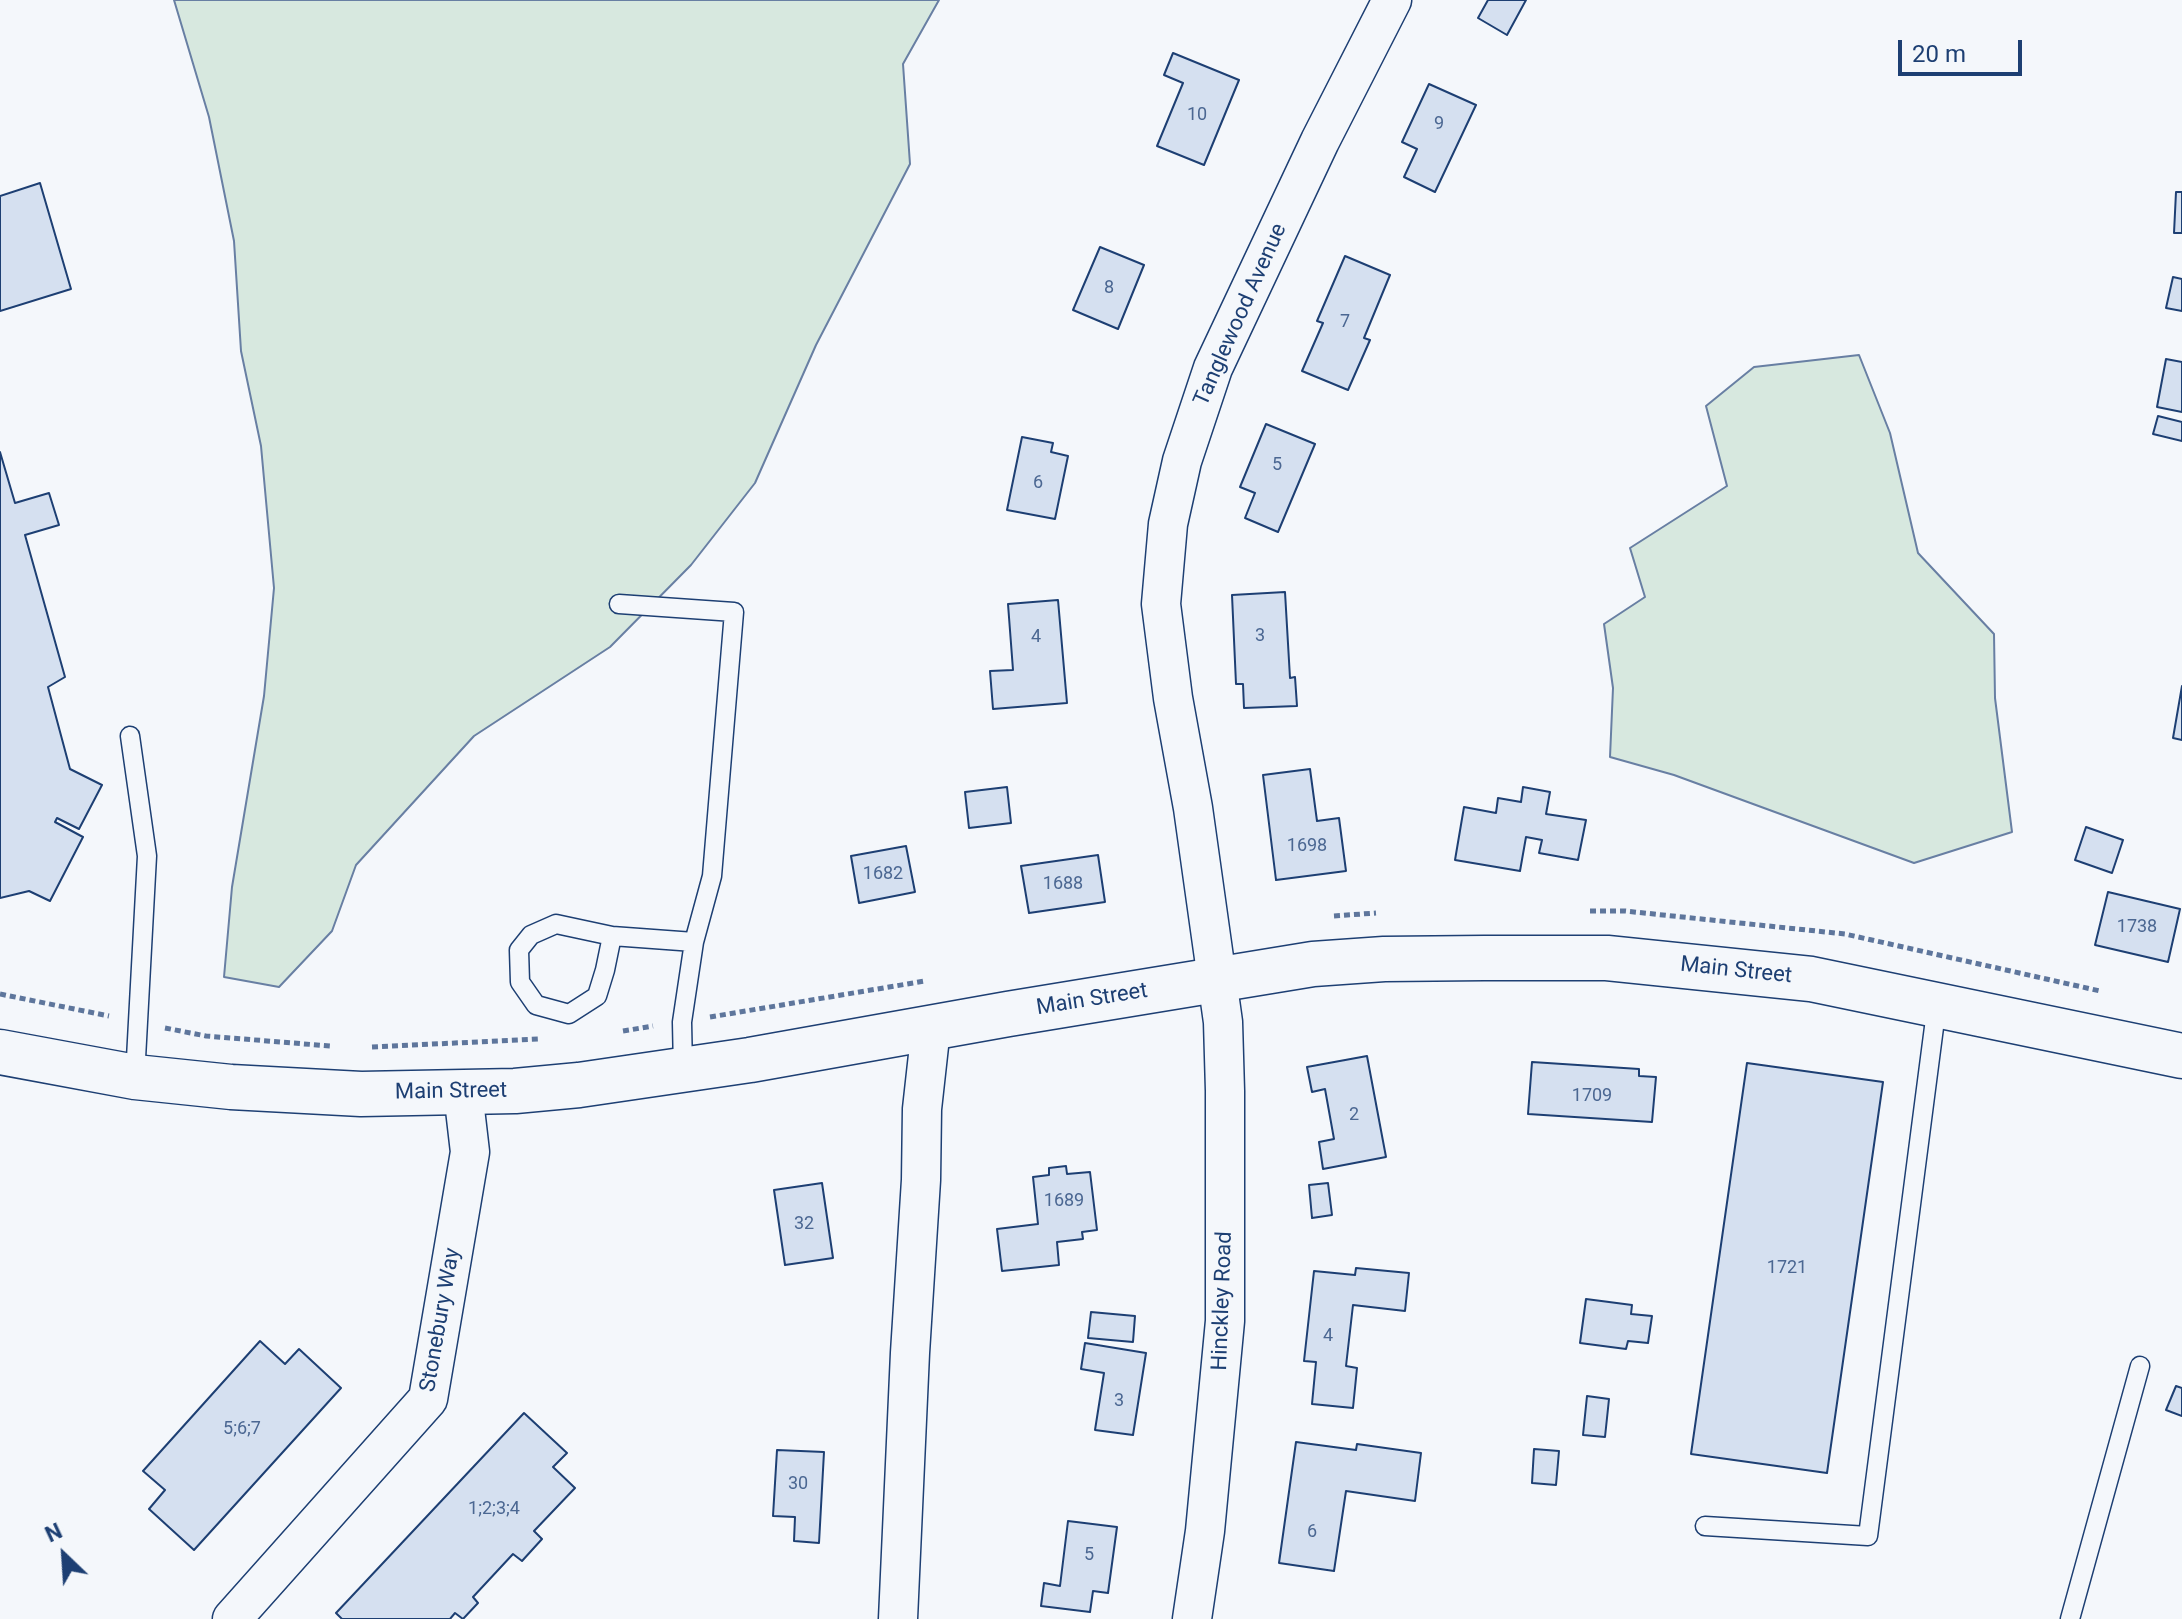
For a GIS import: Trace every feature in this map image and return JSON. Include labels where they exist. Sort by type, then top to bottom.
[{"type":"main road","name":"Main Street","points":[[0,1052],[135,1077],[231,1087],[361,1094],[463,1092],[579,1085],[750,1060],[1313,964],[1384,959],[1607,958],[1811,979],[2182,1056]]},
{"type":"street","name":"Tanglewood Avenue","points":[[1218,981],[1161,604],[1168,524],[1182,461],[1213,368],[1320,141],[1392,0]]},
{"type":"street","name":"Hinckley Road","points":[[1192,1619],[1205,1531],[1225,1321],[1225,1091],[1218,981]]},
{"type":"street","points":[[898,1619],[922,1109],[931,1028]]},
{"type":"street","name":"Stonebury Way","points":[[232,1619],[428,1399],[470,1152],[463,1092]]},
{"type":"lane","points":[[619,604],[734,612],[712,876],[694,942],[682,1022],[683,1070]]},
{"type":"lane","points":[[130,736],[147,856],[135,1077]]},
{"type":"lane","points":[[612,936],[597,996],[569,1014],[536,1005],[520,982],[519,950],[531,935],[556,924],[612,936],[694,942]]},
{"type":"lane","points":[[1705,1526],[1868,1536],[1937,1004]]},
{"type":"lane","points":[[2070,1619],[2140,1366]]},
{"type":"shaded area","points":[[174,0],[939,0],[903,64],[910,164],[816,345],[755,483],[691,565],[610,647],[474,736],[356,865],[332,931],[279,987],[224,977],[232,887],[264,696],[274,588],[261,446],[241,351],[234,241],[209,117]]},
{"type":"shaded area","points":[[1859,355],[1890,433],[1918,553],[1994,634],[1995,698],[2012,832],[1914,863],[1674,775],[1610,757],[1613,688],[1604,624],[1645,597],[1630,548],[1727,486],[1706,406],[1754,367]]},
{"type":"building","points":[[1488,0],[1526,0],[1507,35],[1478,18]]},
{"type":"building","points":[[1173,53],[1239,80],[1204,165],[1157,146],[1183,83],[1164,75]]},
{"type":"building","points":[[1429,84],[1476,105],[1435,192],[1404,177],[1417,149],[1402,142]]},
{"type":"building","points":[[40,183],[71,289],[0,311],[0,196]]},
{"type":"building","points":[[2176,192],[2182,192],[2182,233],[2174,233]]},
{"type":"building","points":[[1100,247],[1144,265],[1118,329],[1073,310]]},
{"type":"building","points":[[1345,256],[1390,275],[1364,338],[1370,340],[1348,390],[1302,371],[1323,323],[1317,321]]},
{"type":"building","points":[[2173,277],[2182,279],[2182,311],[2166,308]]},
{"type":"building","points":[[2166,359],[2182,362],[2182,412],[2157,407]]},
{"type":"building","points":[[2158,416],[2182,422],[2182,441],[2153,434]]},
{"type":"building","points":[[1266,424],[1315,444],[1278,532],[1245,518],[1255,493],[1240,487]]},
{"type":"building","points":[[1022,437],[1053,443],[1051,452],[1068,456],[1055,519],[1007,510]]},
{"type":"building","points":[[0,452],[15,503],[49,493],[59,525],[25,535],[65,677],[48,687],[70,769],[102,785],[79,829],[57,818],[55,822],[83,837],[50,901],[29,891],[0,898]]},
{"type":"building","points":[[1285,592],[1290,678],[1295,677],[1297,706],[1244,708],[1243,684],[1236,684],[1232,595]]},
{"type":"building","points":[[1058,600],[1067,703],[993,709],[990,671],[1013,670],[1008,604]]},
{"type":"building","points":[[2182,686],[2182,740],[2173,738]]},
{"type":"building","points":[[1310,769],[1317,821],[1339,818],[1346,871],[1276,880],[1263,775]]},
{"type":"building","points":[[1007,787],[1011,823],[969,828],[965,792]]},
{"type":"building","points":[[1523,787],[1550,792],[1546,814],[1586,820],[1578,860],[1539,853],[1542,840],[1526,837],[1520,871],[1455,860],[1464,807],[1496,813],[1498,798],[1521,802]]},
{"type":"building","points":[[2086,827],[2123,840],[2112,873],[2075,860]]},
{"type":"building","points":[[906,846],[915,892],[859,903],[851,856]]},
{"type":"building","points":[[1098,855],[1105,902],[1029,913],[1021,866]]},
{"type":"building","points":[[2108,892],[2180,909],[2168,962],[2095,945]]},
{"type":"building","points":[[1367,1056],[1386,1157],[1323,1169],[1319,1142],[1334,1139],[1325,1089],[1312,1092],[1307,1067]]},
{"type":"building","points":[[1532,1062],[1639,1069],[1639,1076],[1656,1077],[1652,1122],[1528,1114]]},
{"type":"building","points":[[1747,1063],[1883,1082],[1827,1473],[1691,1454]]},
{"type":"building","points":[[1066,1166],[1067,1174],[1090,1172],[1097,1230],[1082,1232],[1083,1239],[1057,1242],[1059,1265],[1002,1271],[997,1229],[1038,1224],[1033,1177],[1049,1175],[1049,1168]]},
{"type":"building","points":[[822,1183],[833,1258],[785,1265],[774,1190]]},
{"type":"building","points":[[1328,1183],[1332,1215],[1312,1218],[1309,1185]]},
{"type":"building","points":[[1356,1268],[1409,1273],[1405,1311],[1353,1305],[1346,1366],[1357,1368],[1353,1408],[1312,1404],[1316,1362],[1304,1361],[1314,1271],[1355,1275]]},
{"type":"building","points":[[1586,1299],[1632,1305],[1631,1314],[1652,1316],[1648,1343],[1628,1341],[1626,1349],[1580,1343]]},
{"type":"building","points":[[1091,1312],[1135,1316],[1133,1342],[1088,1338]]},
{"type":"building","points":[[260,1341],[285,1364],[299,1349],[341,1388],[194,1550],[149,1509],[165,1490],[143,1471]]},
{"type":"building","points":[[1085,1343],[1146,1353],[1133,1435],[1095,1430],[1104,1373],[1081,1369]]},
{"type":"building","points":[[2176,1386],[2182,1388],[2182,1416],[2166,1410]]},
{"type":"building","points":[[1587,1396],[1609,1399],[1605,1437],[1583,1435]]},
{"type":"building","points":[[524,1413],[567,1453],[553,1467],[575,1488],[534,1531],[542,1539],[522,1561],[513,1554],[473,1597],[478,1603],[463,1619],[455,1613],[450,1619],[342,1619],[336,1613]]},
{"type":"building","points":[[1296,1442],[1356,1450],[1357,1444],[1421,1453],[1415,1501],[1346,1491],[1334,1571],[1279,1563]]},
{"type":"building","points":[[1534,1449],[1559,1451],[1556,1485],[1532,1483]]},
{"type":"building","points":[[777,1450],[824,1452],[819,1543],[794,1541],[795,1517],[773,1516]]},
{"type":"building","points":[[1068,1521],[1117,1527],[1108,1593],[1093,1591],[1090,1612],[1041,1606],[1044,1583],[1060,1586]]}]
